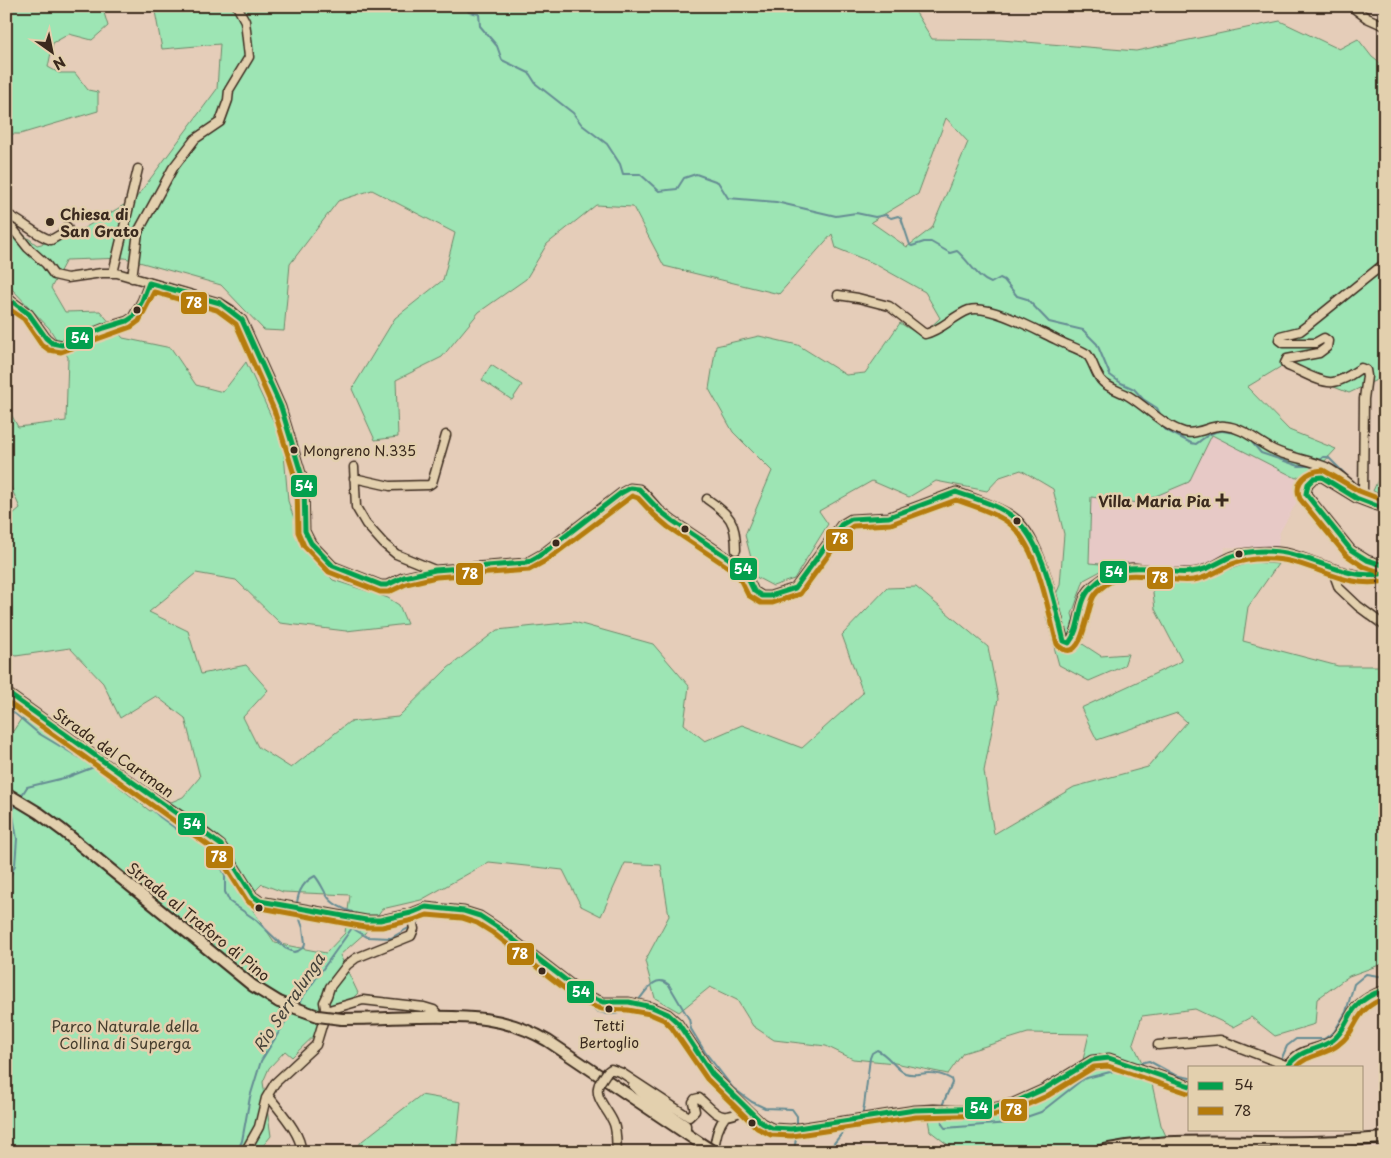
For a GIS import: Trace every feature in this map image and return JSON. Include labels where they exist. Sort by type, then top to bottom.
[{"type":"main road","name":"Strada al Traforo di Pino","points":[[6,793],[39,813],[253,986],[279,1002],[318,1016],[342,1019],[481,1018],[499,1021],[533,1032],[714,1152]]},
{"type":"main road","points":[[1096,1152],[1130,1146],[1181,1147],[1385,1138]]},
{"type":"street","points":[[132,278],[138,232],[172,168],[195,139],[220,122],[228,100],[229,90],[249,57],[245,21],[237,6]]},
{"type":"street","points":[[1351,6],[1367,18],[1385,26]]},
{"type":"street","points":[[113,273],[138,169]]},
{"type":"street","points":[[6,214],[19,220],[42,237],[52,240],[68,230],[68,227]]},
{"type":"street","points":[[6,225],[13,229],[54,275],[67,278],[113,273],[220,303],[242,320],[281,407],[304,483],[305,531],[311,543],[333,566],[380,585],[387,585],[404,577],[435,570],[526,563],[542,554],[625,490],[635,488],[643,492],[659,510],[673,521],[742,568],[754,591],[762,596],[770,596],[795,588],[841,525],[851,519],[889,517],[956,492],[994,506],[1014,517],[1025,529],[1040,556],[1064,641],[1069,643],[1073,639],[1088,591],[1108,575],[1122,568],[1138,567],[1179,574],[1205,570],[1234,556],[1250,552],[1285,553],[1332,569],[1376,577],[1385,572],[1383,565],[1367,560],[1351,550],[1306,494],[1308,484],[1314,478],[1322,477],[1356,498],[1365,499]]},
{"type":"street","points":[[1365,499],[1364,398],[1366,370],[1361,368],[1343,379],[1331,383],[1323,381],[1285,363],[1287,360],[1319,353],[1327,346],[1328,341],[1324,338],[1315,343],[1284,343],[1279,340],[1280,336],[1300,330],[1308,325],[1385,263]]},
{"type":"street","points":[[6,297],[29,314],[46,338],[52,343],[62,345],[127,321],[133,317],[149,283]]},
{"type":"street","points":[[838,295],[889,306],[925,334],[937,330],[962,314],[977,309],[988,310],[1029,326],[1087,354],[1103,383],[1128,396],[1172,426],[1184,432],[1194,433],[1223,425],[1233,428],[1253,436],[1277,452],[1326,467],[1350,484],[1365,499],[1385,510]]},
{"type":"street","points":[[354,478],[390,486],[429,485],[432,483],[446,435]]},
{"type":"street","points":[[354,467],[356,507],[366,524],[396,554],[435,570]]},
{"type":"street","points":[[707,499],[730,517],[736,532],[736,564]]},
{"type":"street","points":[[1332,569],[1339,588],[1358,606],[1385,626]]},
{"type":"street","name":"Strada del Cartman","points":[[6,692],[221,845],[253,896],[260,901],[359,919],[380,920],[411,913],[426,907],[464,910],[480,916],[585,995],[603,1002],[629,1002],[652,1006],[668,1014],[678,1024],[712,1074],[746,1109],[762,1123],[772,1128],[791,1130],[875,1116],[934,1109],[992,1108],[1012,1103],[1044,1089],[1092,1060],[1109,1058],[1131,1064],[1169,1080],[1188,1085]]},
{"type":"street","points":[[245,1152],[259,1128],[268,1095],[275,1083],[316,1045],[323,1022],[324,1002],[330,987],[347,965],[356,958],[411,936],[413,925],[411,913]]},
{"type":"street","points":[[1158,1045],[1220,1040],[1287,1066],[1294,1056],[1333,1040],[1344,1028],[1355,1008],[1368,997],[1385,990]]},
{"type":"street","points":[[325,1008],[329,1010],[363,1000],[424,1007],[434,1010],[440,1017]]},
{"type":"street","points":[[617,1152],[615,1126],[597,1091],[599,1084],[611,1069],[622,1073],[689,1117],[694,1113],[693,1102],[698,1098],[719,1116],[725,1117],[746,1109]]},
{"type":"street","points":[[622,1073],[644,1096],[686,1125],[686,1134]]},
{"type":"street","points":[[268,1095],[298,1136],[302,1147],[301,1152]]},
{"type":"street","points":[[714,1152],[717,1133],[725,1117]]},
{"type":"shaded area","name":"Villa Maria Pia","points":[[1212,435],[1296,478],[1300,496],[1279,534],[1278,548],[1225,547],[1224,557],[1200,568],[1168,569],[1137,562],[1112,565],[1089,563],[1091,496],[1139,503]]},
{"type":"green space","points":[[6,6],[102,6],[108,26],[92,40],[69,34],[53,43],[48,67],[59,73],[75,73],[88,90],[98,92],[98,111],[20,134],[6,134]]},
{"type":"green space","name":"Parco Naturale della Collina di Superga","points":[[154,6],[912,6],[932,39],[1001,40],[1136,51],[1280,21],[1339,49],[1358,39],[1372,57],[1385,67],[1385,376],[1349,393],[1282,366],[1247,387],[1289,430],[1336,449],[1323,463],[1296,478],[1212,435],[1189,482],[1139,503],[1091,497],[1089,563],[1112,565],[1084,580],[1072,614],[1081,643],[1101,656],[1128,654],[1124,666],[1089,681],[1059,665],[1046,617],[1060,585],[1064,534],[1053,489],[1021,470],[1000,477],[987,491],[936,481],[909,497],[872,481],[819,511],[828,524],[794,579],[773,586],[756,577],[745,535],[772,471],[733,432],[709,389],[716,346],[759,336],[798,345],[846,375],[865,373],[900,323],[921,336],[940,318],[925,292],[873,263],[836,248],[832,234],[779,294],[664,266],[633,207],[596,205],[547,244],[526,279],[479,312],[442,357],[396,380],[398,437],[375,440],[352,389],[395,318],[443,280],[455,233],[372,190],[338,201],[290,264],[284,331],[264,330],[221,285],[125,258],[66,260],[51,288],[65,312],[100,311],[123,338],[171,348],[196,385],[223,392],[246,362],[283,442],[288,501],[306,553],[333,580],[388,598],[399,605],[407,624],[346,631],[280,623],[236,580],[196,573],[149,612],[188,631],[201,674],[246,665],[268,690],[243,717],[258,747],[291,768],[349,722],[398,717],[448,668],[497,630],[574,622],[653,644],[689,686],[684,724],[705,741],[742,725],[802,748],[863,693],[842,635],[887,588],[916,587],[988,647],[998,699],[984,771],[994,834],[1074,787],[1148,767],[1187,722],[1177,713],[1097,740],[1081,708],[1182,661],[1155,609],[1152,585],[1205,578],[1251,562],[1278,564],[1248,607],[1243,641],[1338,666],[1385,666],[1385,963],[1349,976],[1317,999],[1315,1024],[1275,1036],[1251,1017],[1233,1027],[1195,1009],[1142,1016],[1133,1043],[1152,1084],[1161,1125],[1166,1136],[1106,1144],[1070,1152],[957,1152],[930,1131],[928,1119],[957,1119],[1016,1108],[1079,1077],[1089,1034],[1028,1033],[963,1053],[948,1074],[895,1063],[853,1059],[826,1046],[774,1040],[753,1026],[737,1000],[710,987],[679,1012],[655,998],[645,961],[669,916],[661,865],[625,863],[601,916],[581,906],[563,870],[489,862],[421,900],[382,909],[365,933],[340,955],[358,993],[292,1057],[285,1051],[269,1068],[263,1082],[271,1136],[258,1152],[6,1152],[6,742],[23,716],[150,811],[183,797],[200,777],[185,718],[156,696],[120,718],[103,683],[70,648],[16,656],[6,649],[6,520],[20,508],[6,476],[6,405],[18,427],[66,421],[68,357],[49,328],[11,288],[6,287],[6,221],[37,245],[67,238],[136,198],[217,89],[220,44],[162,49]],"holes":[[[946,118],[968,142],[932,228],[907,247],[871,222],[918,194]],[[262,884],[283,892],[350,895],[345,933],[326,953],[275,943],[246,900]]]},
{"type":"green space","points":[[491,365],[522,385],[512,400],[482,380]]},
{"type":"green space","points":[[1385,464],[1385,496],[1373,491]]},
{"type":"green space","points":[[421,1095],[461,1102],[456,1149],[459,1152],[353,1152],[362,1141]]},
{"type":"waterway","points":[[464,6],[469,12],[479,14],[480,26],[497,46],[502,60],[529,73],[536,84],[573,113],[582,125],[607,144],[620,164],[623,174],[640,174],[659,191],[677,189],[684,178],[696,174],[718,182],[728,198],[776,202],[836,216],[856,213],[875,217],[886,215],[891,218],[898,216],[901,218],[910,245],[931,242],[950,253],[957,251],[986,281],[991,283],[1000,278],[1004,280],[1017,296],[1027,299],[1049,322],[1083,330],[1097,344],[1110,375],[1134,389],[1143,399],[1157,408],[1161,416]]},
{"type":"waterway","points":[[1162,424],[1164,429],[1196,444],[1215,432],[1234,432]]},
{"type":"waterway","points":[[1238,433],[1250,440],[1261,453],[1299,466],[1313,466]]},
{"type":"waterway","points":[[1319,461],[1323,457],[1328,457],[1351,480]]},
{"type":"waterway","points":[[1369,492],[1385,499]]},
{"type":"waterway","points":[[6,706],[38,733],[95,767],[145,803],[175,828],[190,836],[201,837],[211,846],[225,875],[225,892],[230,902],[256,920],[285,948],[294,952],[304,947],[305,943],[303,928],[297,911]]},
{"type":"waterway","points":[[20,798],[27,787],[68,777],[94,767]]},
{"type":"waterway","points":[[6,886],[15,865],[17,839],[12,810],[16,804]]},
{"type":"waterway","points":[[297,904],[302,887],[315,876],[328,897],[337,905],[352,912],[352,916]]},
{"type":"waterway","points":[[416,924],[421,920],[445,913],[468,918],[491,930],[594,1010],[614,1014],[624,1012],[633,1007]]},
{"type":"waterway","points":[[352,928],[367,937],[391,938],[412,926]]},
{"type":"waterway","name":"Rio Serralunga","points":[[297,1005],[352,928]]},
{"type":"waterway","points":[[1281,1060],[1287,1046],[1296,1039],[1324,1039],[1334,1032],[1346,1012],[1354,984],[1366,974],[1385,977]]},
{"type":"waterway","points":[[638,1001],[648,988],[656,982],[660,981],[669,985],[689,1019],[691,1029],[705,1052],[733,1088],[752,1102],[765,1108],[792,1109],[797,1116],[797,1127]]},
{"type":"waterway","name":"Rio Serralunga","points":[[237,1152],[242,1141],[250,1097],[261,1061],[292,1011]]},
{"type":"waterway","points":[[862,1116],[870,1058],[872,1053],[877,1050],[905,1073],[935,1073],[951,1079],[952,1083],[941,1108]]},
{"type":"waterway","points":[[1138,1065],[1149,1061],[1175,1075],[1188,1078]]},
{"type":"waterway","points":[[941,1113],[942,1124],[945,1128],[1009,1123],[1041,1112],[1083,1079],[1114,1071],[1134,1071],[1135,1069]]},
{"type":"waterway","points":[[827,1152],[848,1126],[860,1123],[861,1121]]},
{"type":"waterway","points":[[794,1152],[797,1131]]},
{"type":"transit line","name":"54","points":[[149,283],[220,303],[242,320],[281,407],[304,483],[305,531],[311,543],[333,566],[381,585],[387,585],[404,577],[435,570],[526,563],[542,554],[630,488],[639,489],[659,510],[673,521],[743,568],[754,591],[762,596],[770,596],[795,588],[841,525],[851,519],[889,517],[956,492],[993,505],[1013,517],[1024,528],[1033,542],[1047,574],[1064,641],[1069,643],[1076,630],[1083,600],[1091,588],[1102,579],[1124,569],[1141,568],[1183,573],[1191,572],[1207,568],[1236,555],[1267,551],[1292,554],[1357,574],[1385,573]]},
{"type":"transit line","name":"54","points":[[6,297],[29,314],[46,338],[52,343],[62,345],[127,321],[133,317],[149,283]]},
{"type":"transit line","name":"78","points":[[6,307],[24,319],[41,344],[49,350],[61,352],[131,327],[139,321],[154,292],[217,310],[236,324],[274,410],[297,484],[298,532],[304,546],[329,572],[380,592],[389,592],[406,584],[436,577],[529,570],[547,560],[632,496],[638,498],[668,527],[737,573],[748,595],[761,603],[772,603],[800,594],[846,531],[853,526],[891,524],[956,500],[994,514],[1006,521],[1017,531],[1034,560],[1057,644],[1066,650],[1072,650],[1081,638],[1094,596],[1104,586],[1125,576],[1141,575],[1185,581],[1194,580],[1209,576],[1237,562],[1269,559],[1288,561],[1356,582],[1385,581]]},
{"type":"transit line","name":"78","points":[[1378,573],[1364,567],[1346,555],[1300,499],[1298,487],[1307,475],[1323,470],[1359,491],[1385,501]]},
{"type":"transit line","name":"54","points":[[1385,509],[1356,498],[1322,477],[1314,478],[1308,484],[1306,494],[1351,550],[1367,560],[1383,565],[1385,569]]},
{"type":"transit line","name":"54","points":[[6,692],[221,845],[253,896],[260,901],[366,920],[380,920],[411,913],[426,907],[464,911],[480,916],[585,995],[603,1002],[629,1002],[652,1007],[668,1014],[678,1023],[712,1074],[762,1123],[772,1128],[791,1129],[915,1110],[992,1108],[1013,1103],[1044,1089],[1092,1060],[1109,1058],[1188,1085]]},
{"type":"transit line","name":"78","points":[[6,701],[215,850],[247,901],[256,907],[365,927],[382,927],[427,915],[462,918],[477,923],[493,933],[582,1002],[602,1009],[628,1010],[650,1014],[664,1020],[672,1028],[707,1079],[757,1128],[771,1135],[792,1136],[916,1117],[994,1115],[1015,1110],[1047,1096],[1094,1067],[1108,1066],[1188,1093]]},
{"type":"transit line","name":"54","points":[[1288,1066],[1298,1056],[1333,1040],[1361,1002],[1385,990]]},
{"type":"transit line","name":"78","points":[[1297,1066],[1306,1059],[1338,1045],[1350,1033],[1361,1014],[1374,1003],[1385,998]]},
{"type":"place","name":"Chiesa di San Grato","points":[[50,222]]},
{"type":"place","name":"Mongreno N.335","points":[[294,450]]},
{"type":"place","name":"Villa Maria Pia","points":[[1222,500]]},
{"type":"place","name":"Tetti Bertoglio","points":[[609,1009]]}]
